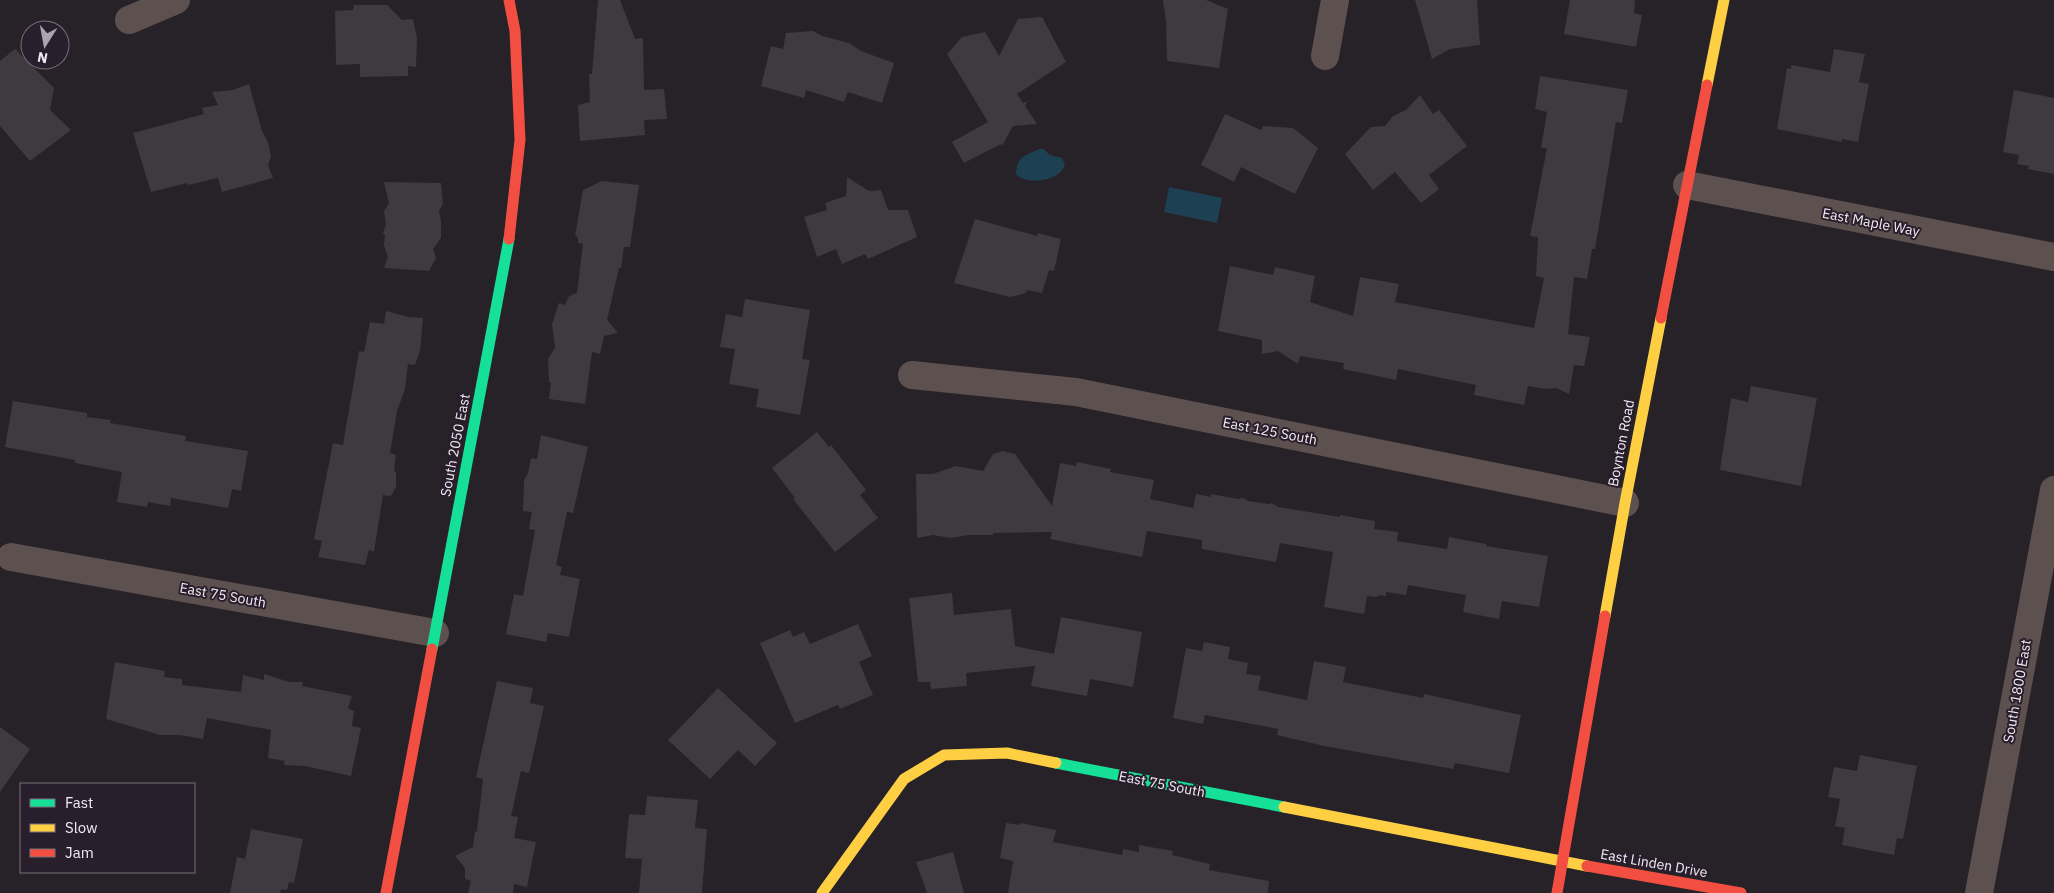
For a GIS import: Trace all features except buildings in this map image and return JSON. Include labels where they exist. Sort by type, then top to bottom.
[{"type":"street","points":[[129,20],[176,0]]},
{"type":"street","name":"South 2050 East","points":[[386,893],[505,265],[520,140],[515,32],[509,0]]},
{"type":"street","points":[[1325,56],[1335,0]]},
{"type":"street","name":"Boynton Road","points":[[1557,893],[1625,503],[1724,0]]},
{"type":"street","name":"East Maple Way","points":[[1688,185],[2054,257]]},
{"type":"street","name":"East 125 South","points":[[912,375],[1076,392],[1625,503]]},
{"type":"street","name":"South 1800 East","points":[[1979,893],[2054,490]]},
{"type":"street","name":"East 75 South","points":[[11,557],[435,633]]},
{"type":"street","name":"East 75 South","points":[[822,893],[904,780],[944,755],[1007,753],[1563,862]]},
{"type":"street","name":"East Linden Drive","points":[[1563,862],[1741,893]]},
{"type":"water","points":[[1043,149],[1050,155],[1062,158],[1065,165],[1062,170],[1057,175],[1043,180],[1035,181],[1021,178],[1016,174],[1018,163],[1026,155]]},
{"type":"water","points":[[1169,187],[1222,198],[1217,223],[1164,212]]},
{"type":"traffic: fast","points":[[432,649],[509,239]]},
{"type":"traffic: fast","points":[[1056,763],[1284,807]]},
{"type":"traffic: slow","points":[[1707,85],[1724,0]]},
{"type":"traffic: slow","points":[[1605,616],[1661,318]]},
{"type":"traffic: slow","points":[[822,893],[904,779],[944,755],[1007,753],[1056,763]]},
{"type":"traffic: slow","points":[[1284,807],[1587,866]]},
{"type":"traffic: jam","points":[[509,0],[515,31],[520,140],[509,239]]},
{"type":"traffic: jam","points":[[1661,318],[1707,85]]},
{"type":"traffic: jam","points":[[1557,893],[1605,616]]},
{"type":"traffic: jam","points":[[386,893],[432,649]]},
{"type":"traffic: jam","points":[[1587,866],[1741,893]]}]
